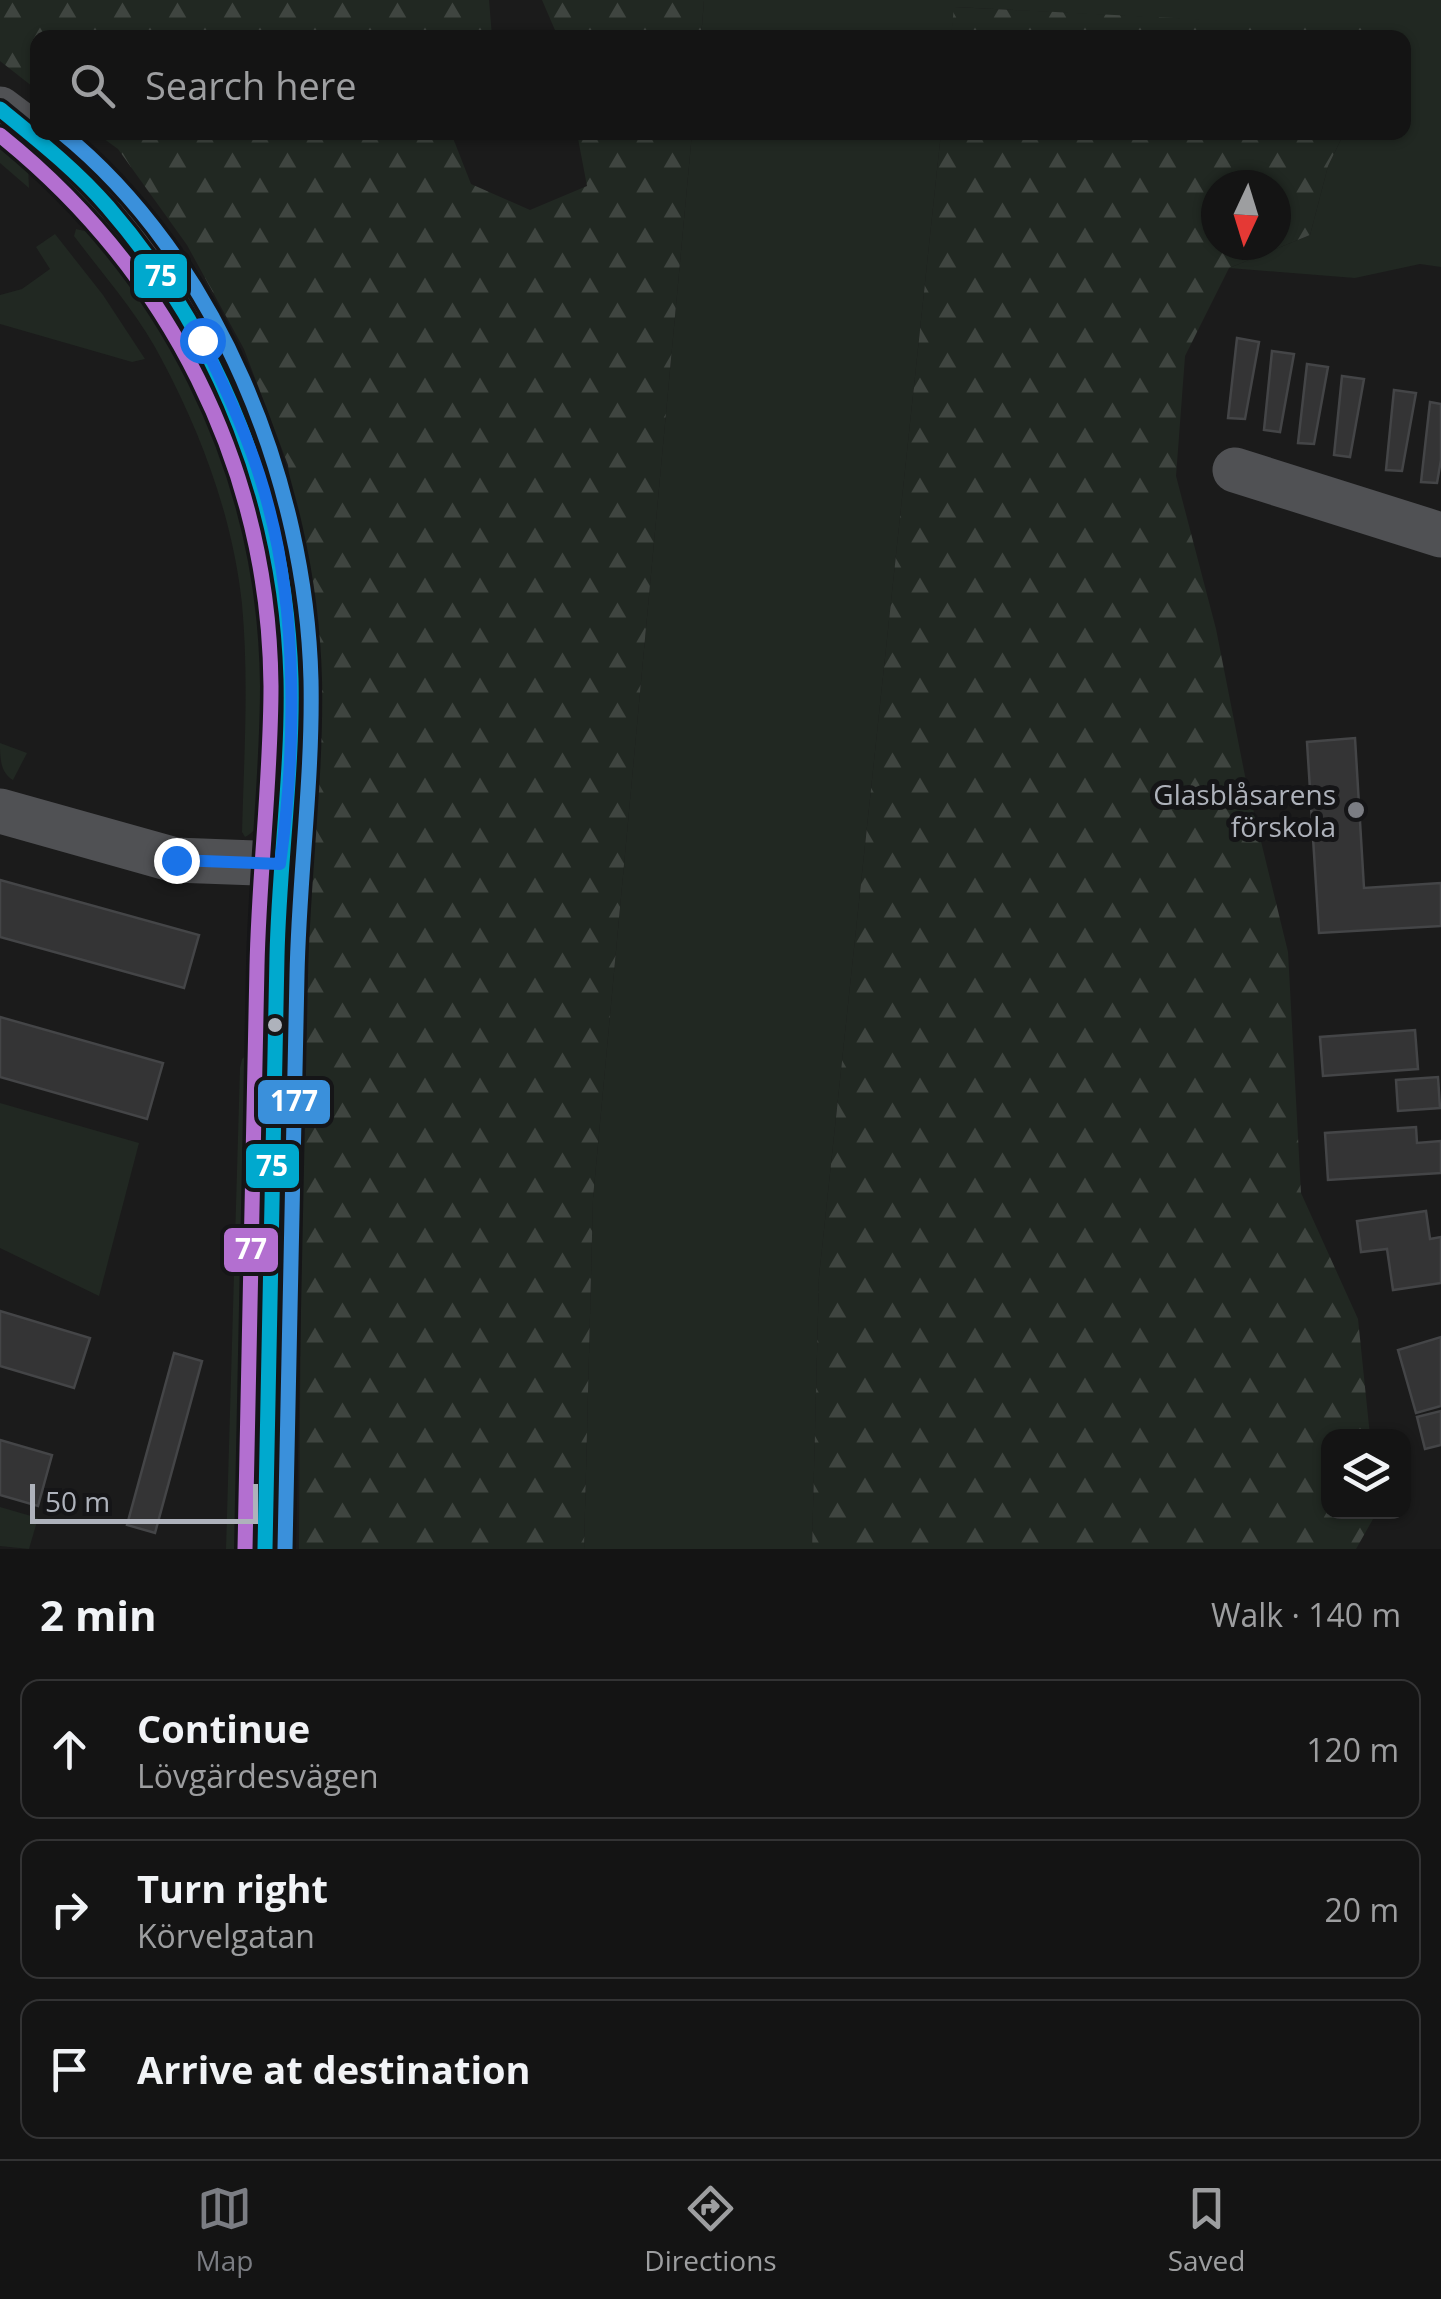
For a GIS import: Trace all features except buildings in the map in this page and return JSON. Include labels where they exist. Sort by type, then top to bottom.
[{"type":"street","points":[[0,109],[30,131]]},
{"type":"street","points":[[40,140],[148,254],[202,340],[248,440],[269,507],[285,595],[290,703],[286,818],[280,864],[265,1549]]},
{"type":"street","points":[[1235,470],[1441,535]]},
{"type":"street","points":[[0,811],[176,860],[280,864]]},
{"type":"green space","points":[[0,0],[489,0],[491,30],[30,30],[30,85],[0,61]]},
{"type":"green space","points":[[542,0],[704,0],[702,30],[555,30]]},
{"type":"green space","points":[[704,0],[1441,0],[1441,267],[1420,264],[1355,278],[1229,268],[1249,260],[1291,260],[1291,243],[1310,235],[1328,166],[1341,140],[1411,140],[1411,30],[955,7],[952,30],[702,30]]},
{"type":"green space","points":[[954,7],[1393,29],[1393,30],[952,30]]},
{"type":"green space","points":[[0,140],[28,164],[29,188],[0,163]]},
{"type":"green space","points":[[106,140],[454,140],[471,184],[530,210],[587,186],[578,140],[691,140],[593,1198],[584,1549],[299,1549],[306,600],[288,465],[244,349],[187,245],[118,149]]},
{"type":"green space","points":[[691,140],[940,140],[819,1277],[812,1549],[584,1549],[593,1198]]},
{"type":"green space","points":[[940,140],[1341,140],[1328,166],[1310,235],[1291,243],[1291,170],[1201,170],[1201,260],[1249,260],[1229,268],[1185,356],[1176,476],[1216,629],[1245,776],[1288,952],[1301,1193],[1358,1319],[1369,1429],[1321,1429],[1321,1519],[1373,1519],[1356,1549],[812,1549],[819,1277]]},
{"type":"green space","points":[[76,229],[97,234],[104,241],[168,327],[213,413],[246,508],[264,614],[268,769],[260,821],[245,837],[244,633],[238,572],[223,509],[203,448],[162,360],[132,312],[74,236]]},
{"type":"green space","points":[[55,234],[103,295],[145,359],[132,362],[0,324],[0,295],[22,289],[50,269],[36,247]]},
{"type":"green space","points":[[0,743],[27,753],[13,780],[3,769]]},
{"type":"green space","points":[[248,1054],[254,1055],[243,1549],[226,1549],[240,1068]]},
{"type":"green space","points":[[0,1103],[139,1143],[99,1296],[0,1248]]},
{"type":"green space","points":[[0,1507],[38,1518],[29,1549],[0,1546]]},
{"type":"transit line","name":"75","points":[[0,109],[30,134]]},
{"type":"transit line","name":"77","points":[[0,135],[60,189],[113,248],[159,311],[198,379],[229,451],[252,527],[266,605],[271,686],[257,966],[245,1549]]},
{"type":"transit line","name":"75","points":[[37,140],[108,207],[184,312],[215,368],[240,427],[261,488],[276,550],[286,614],[291,714],[277,956],[265,1549]]},
{"type":"transit line","name":"177","points":[[70,140],[117,184],[166,243],[208,309],[243,380],[271,454],[292,529],[305,605],[311,717],[297,975],[285,1549]]},
{"type":"place","name":"Glasblåsarens förskola","points":[[1356,810]]},
{"type":"route","points":[[176,860],[280,864],[286,818],[290,703],[285,595],[269,507],[248,440],[202,340]]}]
